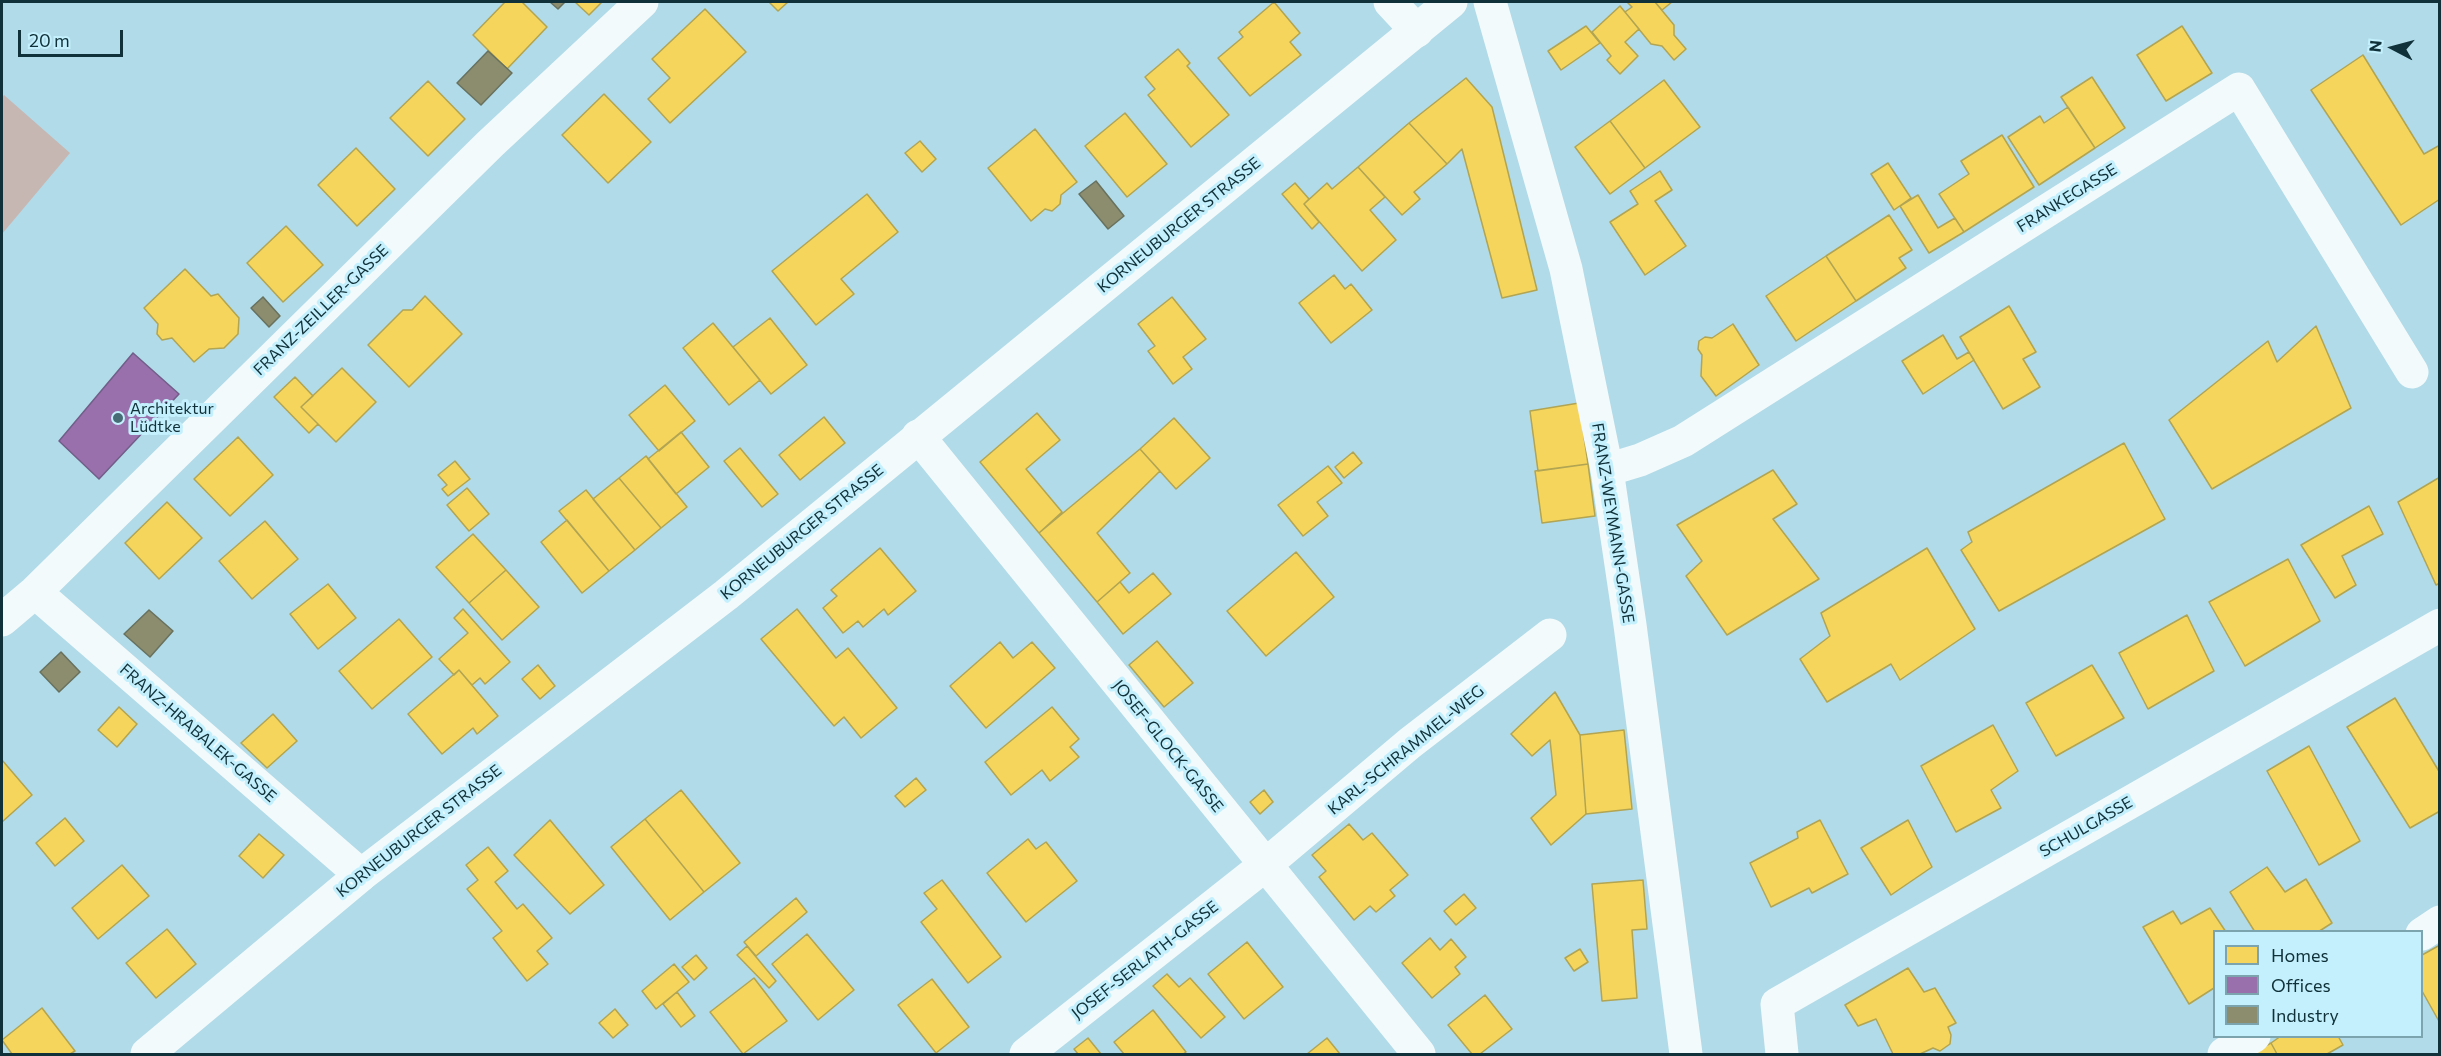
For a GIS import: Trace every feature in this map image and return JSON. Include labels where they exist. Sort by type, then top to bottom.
[{"type":"street","name":"FRANZ-ZEILLER-GASSE","points":[[2,620],[35,592],[489,144],[642,2]]},
{"type":"street","points":[[1390,2],[1417,31]]},
{"type":"street","name":"KORNEUBURGER STRASSE","points":[[147,1054],[361,875],[726,595],[1451,2]]},
{"type":"street","name":"FRANZ-WEYMANN-GASSE","points":[[1490,2],[1566,269],[1606,470],[1630,625],[1686,1054]]},
{"type":"street","name":"FRANKEGASSE","points":[[1606,470],[1640,460],[1683,441],[2239,89],[2412,372]]},
{"type":"street","name":"JOSEF-GLOCK-GASSE","points":[[918,436],[1264,866],[1419,1054]]},
{"type":"street","name":"FRANZ-HRABALEK-GASSE","points":[[35,592],[361,875]]},
{"type":"street","name":"SCHULGASSE","points":[[1782,1054],[1777,1004],[2439,625]]},
{"type":"street","name":"KARL-SCHRAMMEL-WEG","points":[[1264,866],[1410,743],[1550,636]]},
{"type":"street","name":"JOSEF-SERLATH-GASSE","points":[[1026,1054],[1264,866]]},
{"type":"street","points":[[2423,932],[2439,922]]},
{"type":"street","points":[[2224,1054],[2251,1038]]},
{"type":"shaded area","points":[[4,95],[70,153],[2,234],[2,98]]},
{"type":"building: Homes","points":[[505,2],[522,2],[547,27],[507,69],[473,35]]},
{"type":"building: Homes","points":[[575,2],[602,2],[589,15]]},
{"type":"building: Homes","points":[[769,2],[788,2],[778,11]]},
{"type":"building: Homes","points":[[1274,2],[1300,33],[1290,42],[1301,55],[1250,96],[1218,58],[1243,37],[1239,32]]},
{"type":"building: Homes","points":[[1627,2],[1655,2],[1674,25],[1674,35],[1686,49],[1674,60],[1662,46],[1651,44],[1625,12],[1632,7]]},
{"type":"building: Homes","points":[[1655,2],[1672,2],[1662,10]]},
{"type":"building: Homes","points":[[1620,6],[1639,29],[1625,42],[1638,56],[1620,74],[1607,60],[1611,56],[1592,32]]},
{"type":"building: Homes","points":[[705,9],[746,52],[670,123],[648,99],[670,78],[652,59]]},
{"type":"building: Homes","points":[[1586,26],[1600,43],[1561,70],[1548,51]]},
{"type":"building: Homes","points":[[2182,26],[2212,73],[2166,101],[2137,55]]},
{"type":"building: Homes","points":[[1178,49],[1190,63],[1187,66],[1229,115],[1191,147],[1148,95],[1155,89],[1145,77]]},
{"type":"building: Homes","points":[[2363,55],[2424,154],[2440,145],[2440,199],[2401,225],[2311,90]]},
{"type":"building: Homes","points":[[2092,77],[2125,128],[2095,148],[2061,97]]},
{"type":"building: Homes","points":[[1466,78],[1492,107],[1537,290],[1502,298],[1462,149],[1447,164],[1409,123]]},
{"type":"building: Homes","points":[[1664,80],[1700,127],[1645,168],[1610,121]]},
{"type":"building: Homes","points":[[428,81],[465,119],[428,156],[390,118]]},
{"type":"building: Homes","points":[[604,94],[651,142],[608,183],[562,135]]},
{"type":"building: Homes","points":[[2068,107],[2095,148],[2039,185],[2008,137],[2040,116],[2044,123]]},
{"type":"building: Homes","points":[[1125,113],[1167,164],[1127,197],[1085,146]]},
{"type":"building: Homes","points":[[1610,121],[1645,168],[1610,194],[1575,147]]},
{"type":"building: Homes","points":[[1409,123],[1447,164],[1414,192],[1420,199],[1402,215],[1358,167]]},
{"type":"building: Homes","points":[[1035,129],[1077,182],[1061,195],[1060,204],[1052,211],[1045,209],[1031,221],[988,168]]},
{"type":"building: Homes","points":[[2002,135],[2034,187],[1964,232],[1939,194],[1969,174],[1961,161]]},
{"type":"building: Homes","points":[[920,141],[936,159],[922,172],[905,153]]},
{"type":"building: Homes","points":[[356,148],[395,189],[357,226],[318,185]]},
{"type":"building: Homes","points":[[1888,163],[1911,198],[1894,210],[1871,174]]},
{"type":"building: Homes","points":[[1358,167],[1385,197],[1370,210],[1396,240],[1362,271],[1304,204],[1327,183],[1332,189]]},
{"type":"building: Homes","points":[[1660,171],[1672,190],[1655,201],[1686,246],[1645,275],[1610,222],[1638,204],[1630,191]]},
{"type":"building: Homes","points":[[1295,183],[1309,199],[1304,204],[1319,222],[1312,229],[1282,194]]},
{"type":"building: Homes","points":[[867,194],[898,232],[841,279],[854,294],[816,325],[772,271]]},
{"type":"building: Homes","points":[[1918,195],[1938,228],[1955,218],[1964,232],[1929,253],[1900,206]]},
{"type":"building: Homes","points":[[1889,215],[1912,250],[1899,258],[1906,268],[1856,301],[1826,256]]},
{"type":"building: Homes","points":[[286,226],[323,265],[283,302],[247,263]]},
{"type":"building: Homes","points":[[1826,256],[1856,301],[1796,341],[1766,296]]},
{"type":"building: Homes","points":[[185,269],[211,296],[218,294],[239,318],[238,334],[224,348],[209,349],[194,362],[172,338],[162,340],[157,334],[158,324],[144,308]]},
{"type":"building: Homes","points":[[1334,275],[1345,289],[1351,284],[1372,310],[1331,343],[1299,303]]},
{"type":"building: Homes","points":[[425,296],[462,334],[409,387],[368,345],[403,310],[412,310]]},
{"type":"building: Homes","points":[[1172,297],[1206,339],[1183,357],[1192,369],[1173,384],[1148,351],[1155,346],[1138,324]]},
{"type":"building: Homes","points":[[2009,306],[2036,352],[2023,359],[2040,387],[2003,409],[1960,337]]},
{"type":"building: Homes","points":[[770,318],[807,365],[771,394],[733,347]]},
{"type":"building: Homes","points":[[713,323],[760,380],[729,405],[683,348]]},
{"type":"building: Homes","points":[[1733,324],[1759,365],[1716,396],[1701,376],[1702,355],[1698,349],[1699,341],[1705,337],[1712,338]]},
{"type":"building: Homes","points":[[2316,326],[2351,408],[2212,489],[2169,420],[2268,341],[2277,362]]},
{"type":"building: Homes","points":[[1943,335],[1957,359],[1969,352],[1974,360],[1923,394],[1902,361]]},
{"type":"building: Homes","points":[[342,368],[376,402],[336,442],[301,407]]},
{"type":"building: Homes","points":[[295,377],[313,396],[301,407],[318,424],[309,433],[274,397]]},
{"type":"building: Homes","points":[[665,385],[695,421],[659,451],[629,415]]},
{"type":"building: Homes","points":[[1579,403],[1588,464],[1538,471],[1530,411]]},
{"type":"building: Homes","points":[[1037,413],[1060,440],[1026,469],[1062,512],[1039,533],[980,462]]},
{"type":"building: Homes","points":[[824,417],[845,443],[800,480],[779,455]]},
{"type":"building: Homes","points":[[1174,418],[1210,458],[1176,489],[1140,449]]},
{"type":"building: Homes","points":[[681,432],[709,467],[676,494],[648,459]]},
{"type":"building: Homes","points":[[238,437],[273,475],[230,516],[194,479]]},
{"type":"building: Homes","points":[[2124,443],[2165,519],[1999,611],[1961,550],[1972,542],[1968,532]]},
{"type":"building: Homes","points":[[740,448],[778,494],[762,507],[724,461]]},
{"type":"building: Homes","points":[[1140,449],[1160,471],[1097,533],[1130,573],[1097,602],[1039,533]]},
{"type":"building: Homes","points":[[1353,452],[1362,463],[1344,478],[1335,467]]},
{"type":"building: Homes","points":[[646,456],[687,507],[661,528],[619,478]]},
{"type":"building: Homes","points":[[455,461],[470,479],[448,496],[442,489],[447,485],[438,475]]},
{"type":"building: Homes","points":[[1588,464],[1595,516],[1542,523],[1535,471]]},
{"type":"building: Homes","points":[[1328,466],[1342,483],[1317,502],[1328,516],[1303,536],[1278,505]]},
{"type":"building: Homes","points":[[1773,470],[1797,504],[1773,519],[1819,579],[1727,635],[1686,576],[1702,561],[1677,525]]},
{"type":"building: Homes","points":[[2440,477],[2440,583],[2436,585],[2398,502]]},
{"type":"building: Homes","points":[[619,478],[661,528],[635,550],[593,499]]},
{"type":"building: Homes","points":[[467,488],[489,514],[469,531],[447,505]]},
{"type":"building: Homes","points":[[586,490],[635,550],[609,571],[559,511]]},
{"type":"building: Homes","points":[[167,502],[202,538],[159,579],[125,543]]},
{"type":"building: Homes","points":[[2369,506],[2383,534],[2342,556],[2356,585],[2335,598],[2301,545]]},
{"type":"building: Homes","points":[[567,520],[609,571],[582,593],[541,542]]},
{"type":"building: Homes","points":[[265,521],[298,559],[252,599],[219,561]]},
{"type":"building: Homes","points":[[473,534],[506,570],[469,603],[436,567]]},
{"type":"building: Homes","points":[[880,548],[916,591],[888,615],[884,609],[863,627],[858,621],[843,633],[823,608],[837,596],[831,590]]},
{"type":"building: Homes","points":[[1927,548],[1975,629],[1900,680],[1891,664],[1827,702],[1800,659],[1830,636],[1821,613]]},
{"type":"building: Homes","points":[[1296,552],[1334,597],[1266,656],[1227,611]]},
{"type":"building: Homes","points":[[2288,559],[2320,621],[2245,666],[2209,602]]},
{"type":"building: Homes","points":[[506,570],[539,607],[502,640],[469,603]]},
{"type":"building: Homes","points":[[1153,573],[1171,594],[1123,634],[1097,602],[1120,582],[1129,593]]},
{"type":"building: Homes","points":[[328,584],[356,618],[318,649],[290,614]]},
{"type":"building: Homes","points":[[463,609],[510,662],[485,684],[480,678],[472,685],[459,670],[454,675],[439,659],[468,633],[454,618]]},
{"type":"building: Homes","points":[[797,609],[836,658],[848,648],[897,708],[861,738],[844,717],[834,726],[761,639]]},
{"type":"building: Homes","points":[[2187,615],[2214,671],[2148,709],[2119,653]]},
{"type":"building: Homes","points":[[399,619],[432,657],[372,709],[339,671]]},
{"type":"building: Homes","points":[[1157,641],[1193,683],[1164,707],[1129,665]]},
{"type":"building: Homes","points":[[1000,642],[1013,658],[1032,642],[1055,668],[986,728],[950,686]]},
{"type":"building: Homes","points":[[538,665],[555,686],[540,699],[522,679]]},
{"type":"building: Homes","points":[[2092,665],[2124,718],[2056,756],[2026,703]]},
{"type":"building: Homes","points":[[459,670],[498,716],[477,734],[473,728],[442,754],[408,714]]},
{"type":"building: Homes","points":[[1555,692],[1580,735],[1586,814],[1551,845],[1531,818],[1556,795],[1550,740],[1532,756],[1511,734]]},
{"type":"building: Homes","points":[[2395,698],[2440,773],[2440,811],[2410,828],[2347,727]]},
{"type":"building: Homes","points":[[119,707],[137,724],[117,747],[98,730]]},
{"type":"building: Homes","points":[[1052,707],[1079,739],[1070,747],[1079,757],[1050,781],[1042,770],[1011,795],[985,762]]},
{"type":"building: Homes","points":[[273,714],[297,741],[267,768],[241,743]]},
{"type":"building: Homes","points":[[1993,725],[2018,771],[1991,790],[2001,808],[1956,832],[1921,766]]},
{"type":"building: Homes","points":[[1624,730],[1632,809],[1586,814],[1580,735]]},
{"type":"building: Homes","points":[[2309,746],[2360,841],[2319,865],[2267,771]]},
{"type":"building: Homes","points":[[2,760],[32,795],[2,822]]},
{"type":"building: Homes","points":[[916,778],[926,790],[905,807],[895,796]]},
{"type":"building: Homes","points":[[681,790],[740,863],[704,892],[645,819]]},
{"type":"building: Homes","points":[[1264,790],[1273,802],[1260,814],[1250,802]]},
{"type":"building: Homes","points":[[65,818],[84,841],[55,866],[36,843]]},
{"type":"building: Homes","points":[[645,819],[704,892],[670,920],[611,847]]},
{"type":"building: Homes","points":[[550,820],[604,885],[570,914],[514,855]]},
{"type":"building: Homes","points":[[1820,820],[1848,874],[1812,893],[1809,888],[1771,907],[1750,863],[1798,838],[1797,832]]},
{"type":"building: Homes","points":[[1908,820],[1932,867],[1891,895],[1861,848]]},
{"type":"building: Homes","points":[[1349,824],[1363,840],[1372,833],[1408,875],[1390,890],[1395,896],[1376,912],[1370,906],[1354,920],[1319,877],[1326,871],[1312,855]]},
{"type":"building: Homes","points":[[259,834],[284,855],[263,878],[239,856]]},
{"type":"building: Homes","points":[[1028,839],[1036,849],[1046,842],[1077,881],[1026,922],[987,873]]},
{"type":"building: Homes","points":[[488,847],[508,871],[495,882],[517,909],[523,904],[552,938],[537,951],[548,964],[527,981],[493,938],[502,931],[467,889],[478,880],[466,865]]},
{"type":"building: Homes","points":[[122,865],[149,896],[98,939],[72,908]]},
{"type":"building: Homes","points":[[2267,867],[2285,892],[2306,879],[2332,923],[2321,930],[2254,930],[2230,892]]},
{"type":"building: Homes","points":[[942,880],[1001,957],[968,983],[921,922],[937,909],[924,893]]},
{"type":"building: Homes","points":[[1643,880],[1647,929],[1632,930],[1637,998],[1602,1001],[1592,884]]},
{"type":"building: Homes","points":[[1464,894],[1476,908],[1456,925],[1444,911]]},
{"type":"building: Homes","points":[[796,898],[807,912],[756,956],[744,942]]},
{"type":"building: Homes","points":[[2210,908],[2225,930],[2213,930],[2213,989],[2189,1004],[2143,927],[2173,911],[2181,924]]},
{"type":"building: Homes","points":[[167,929],[196,964],[156,998],[126,963]]},
{"type":"building: Homes","points":[[807,934],[854,990],[818,1020],[772,964]]},
{"type":"building: Homes","points":[[1430,938],[1440,950],[1451,939],[1466,957],[1455,967],[1460,974],[1432,998],[1402,963]]},
{"type":"building: Homes","points":[[1247,942],[1283,987],[1244,1019],[1208,974]]},
{"type":"building: Homes","points":[[2440,945],[2440,1023],[2423,993],[2423,954]]},
{"type":"building: Homes","points":[[747,946],[776,981],[769,988],[737,955]]},
{"type":"building: Homes","points":[[1580,949],[1588,962],[1574,971],[1565,958]]},
{"type":"building: Homes","points":[[696,955],[707,968],[694,980],[682,967]]},
{"type":"building: Homes","points":[[674,964],[689,982],[656,1009],[642,991]]},
{"type":"building: Homes","points":[[1908,968],[1924,992],[1935,988],[1956,1023],[1948,1027],[1951,1035],[1950,1044],[1940,1051],[1933,1048],[1920,1054],[1893,1054],[1876,1019],[1858,1026],[1845,1005]]},
{"type":"building: Homes","points":[[1167,974],[1179,987],[1190,978],[1225,1017],[1201,1038],[1153,986]]},
{"type":"building: Homes","points":[[754,978],[787,1021],[743,1054],[710,1012]]},
{"type":"building: Homes","points":[[932,979],[969,1027],[936,1053],[898,1005]]},
{"type":"building: Homes","points":[[677,992],[695,1016],[681,1027],[663,1004]]},
{"type":"building: Homes","points":[[1485,995],[1512,1029],[1480,1054],[1472,1054],[1448,1025]]},
{"type":"building: Homes","points":[[42,1008],[75,1051],[70,1054],[12,1054],[2,1040]]},
{"type":"building: Homes","points":[[615,1009],[628,1025],[613,1038],[599,1023]]},
{"type":"building: Homes","points":[[1153,1010],[1186,1052],[1183,1054],[1124,1054],[1114,1042]]},
{"type":"building: Homes","points":[[1088,1038],[1101,1054],[1078,1054],[1074,1049]]},
{"type":"building: Homes","points":[[1327,1038],[1340,1054],[1307,1054]]},
{"type":"building: Homes","points":[[2278,1038],[2339,1038],[2343,1045],[2327,1054],[2277,1054],[2271,1043]]},
{"type":"building: Homes","points":[[2271,1043],[2277,1054],[2251,1054]]},
{"type":"building: Offices","name":"Architektur Lüdtke","points":[[133,353],[179,394],[99,479],[59,441]]},
{"type":"building: Industry","points":[[550,2],[565,2],[558,9]]},
{"type":"building: Industry","points":[[488,51],[512,73],[481,105],[457,83]]},
{"type":"building: Industry","points":[[1096,181],[1124,216],[1108,229],[1079,194]]},
{"type":"building: Industry","points":[[263,297],[280,316],[269,327],[251,308]]},
{"type":"building: Industry","points":[[149,610],[173,631],[150,657],[124,634]]},
{"type":"building: Industry","points":[[61,652],[80,672],[59,692],[40,672]]},
{"type":"place","name":"Architektur Lüdtke","points":[[118,418]]}]
